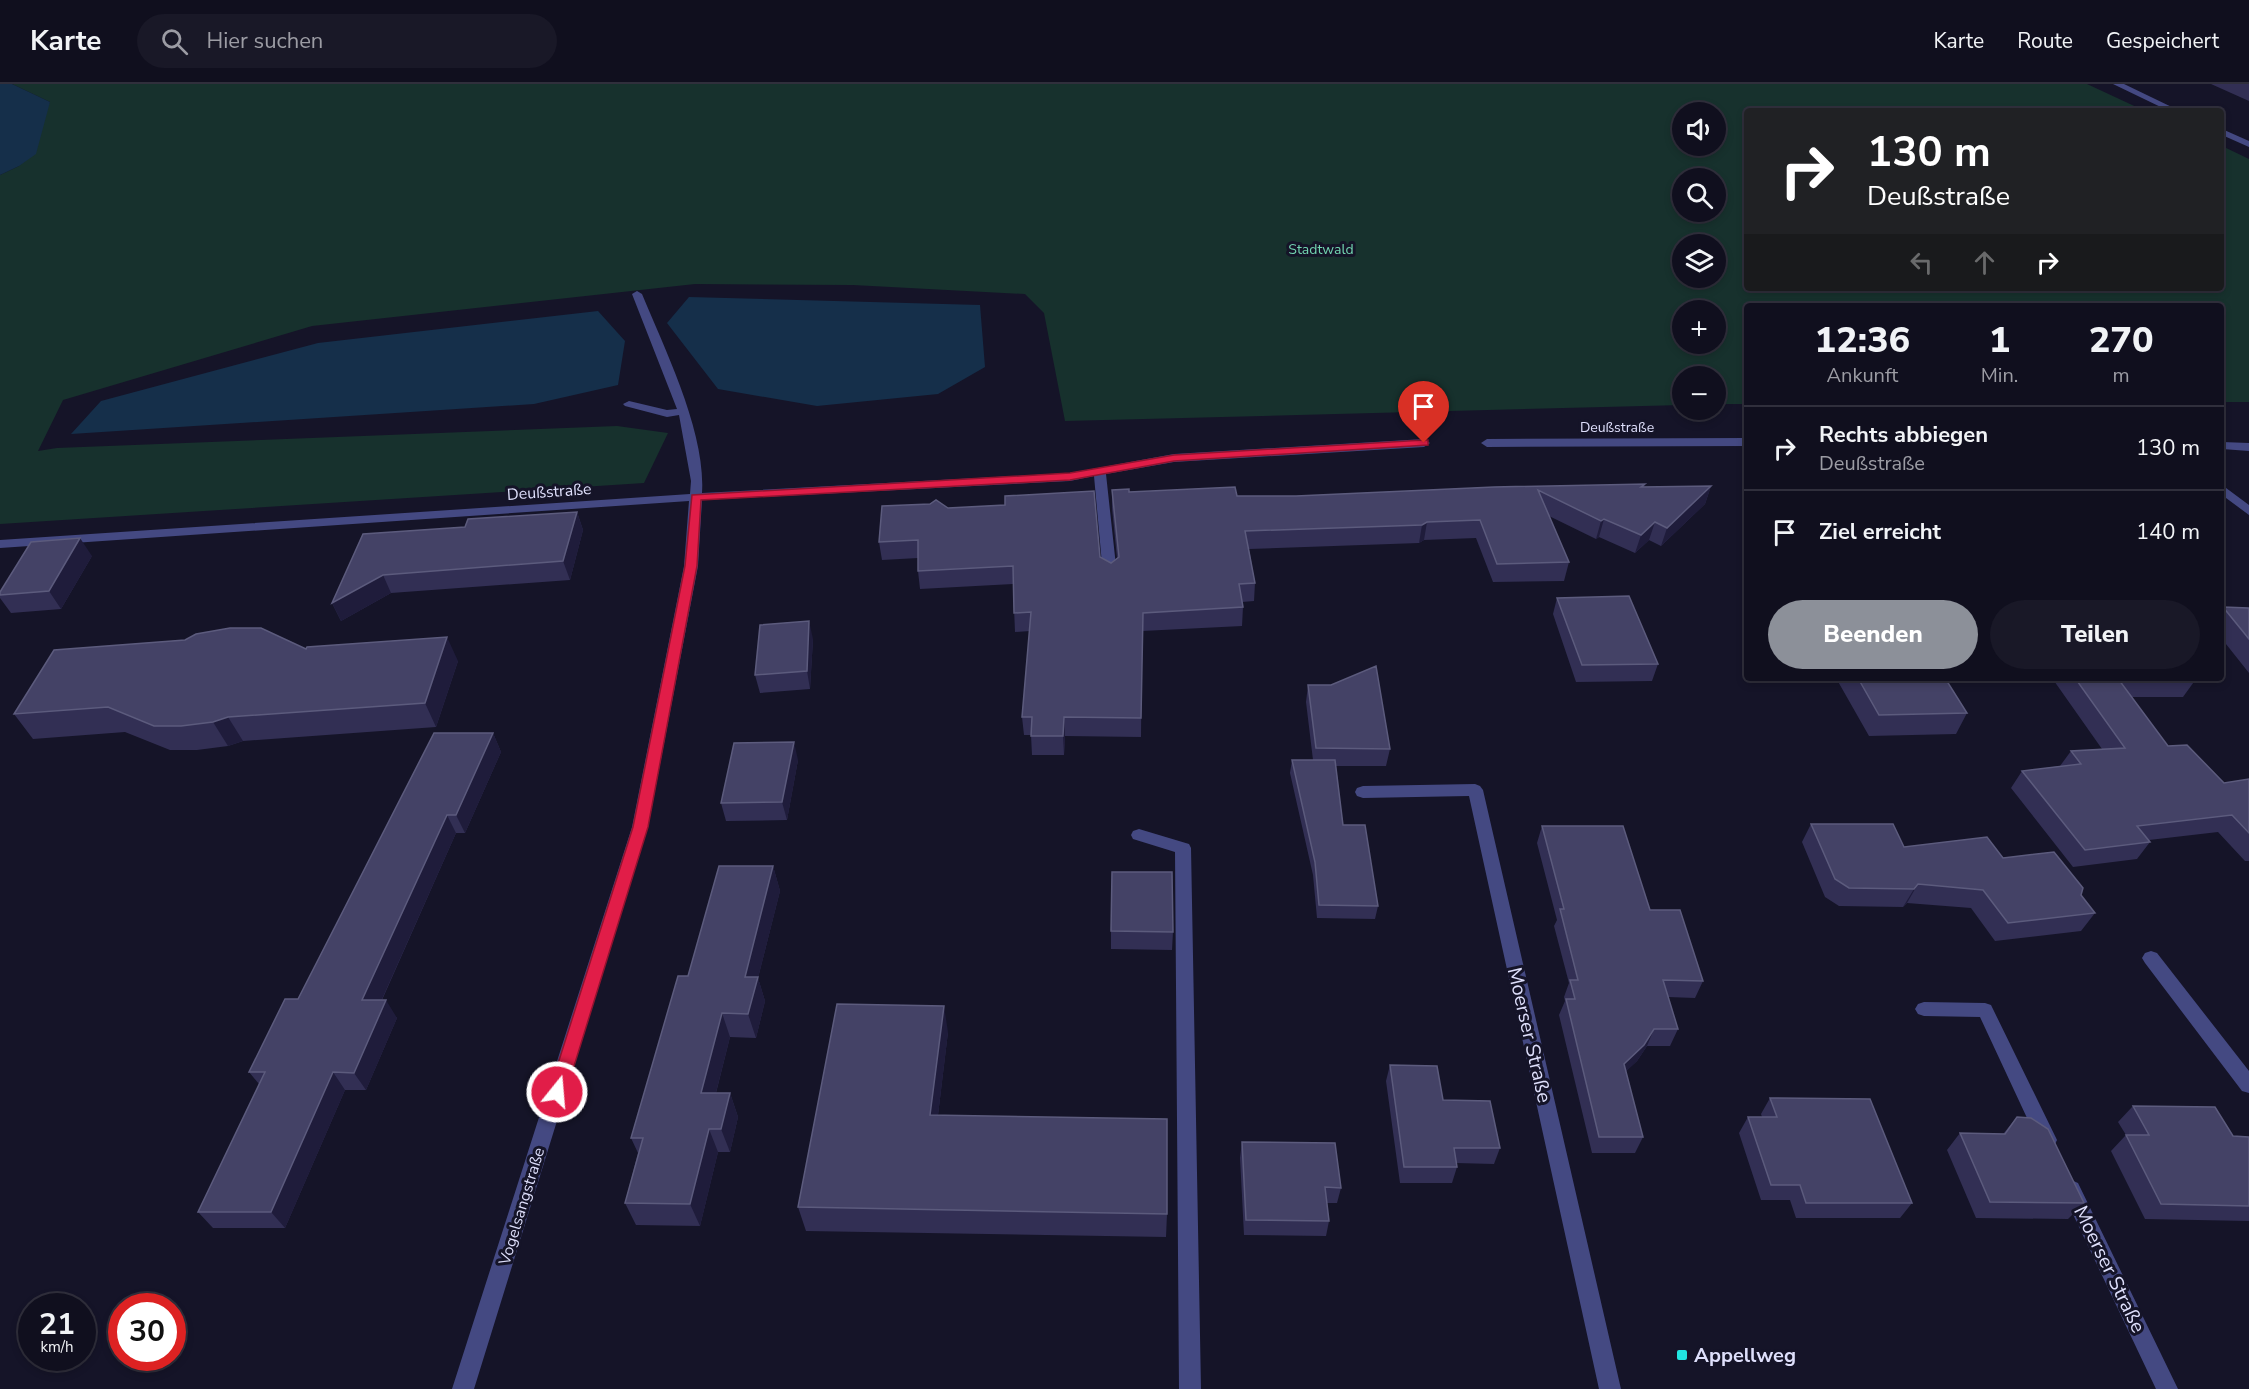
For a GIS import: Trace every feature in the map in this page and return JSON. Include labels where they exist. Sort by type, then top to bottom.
[{"type":"street","points":[[2118,84],[2170,108]]},
{"type":"street","points":[[2224,133],[2249,144]]},
{"type":"street","name":"Vogelsangstraße","points":[[463,1389],[640,827],[691,566],[697,481],[684,411],[637,294]]},
{"type":"street","points":[[629,404],[667,414],[684,411]]},
{"type":"street","name":"Deußstraße","points":[[1486,443],[1744,442]]},
{"type":"street","name":"Deußstraße","points":[[0,544],[696,497],[1058,477],[1100,472],[1174,458],[1424,443]]},
{"type":"street","points":[[2224,446],[2249,447]]},
{"type":"street","points":[[1100,472],[1110,575]]},
{"type":"street","points":[[2224,491],[2249,511]]},
{"type":"street","name":"Moerser Straße","points":[[1364,792],[1475,790],[1610,1389]]},
{"type":"street","points":[[1139,835],[1183,848],[1190,1389]]},
{"type":"street","points":[[2151,957],[2249,1085]]},
{"type":"street","name":"Moerser Straße","points":[[1924,1009],[1985,1010],[2167,1389]]},
{"type":"green space","name":"Stadtwald","points":[[12,84],[2087,84],[2139,108],[1744,108],[1744,291],[2224,291],[2224,147],[2249,159],[2249,402],[2224,402],[2224,303],[1744,303],[1744,404],[1726,404],[1726,366],[1672,366],[1672,405],[1065,421],[1044,313],[1025,294],[853,285],[695,284],[312,326],[63,400],[38,451],[57,448],[617,426],[668,433],[644,483],[0,524],[0,175],[19,166],[50,102]]},
{"type":"water","points":[[0,84],[12,84],[50,102],[36,154],[0,175]]},
{"type":"water","points":[[689,297],[980,305],[985,367],[938,394],[817,406],[718,389],[667,323]]},
{"type":"water","points":[[598,311],[625,341],[618,385],[534,404],[71,434],[101,401],[318,343]]},
{"type":"building","points":[[1645,484],[1641,487],[1711,486],[1667,528],[1655,522],[1641,535],[1604,519],[1601,521],[1538,490],[1569,562],[1497,564],[1480,520],[1427,522],[1422,525],[1245,531],[1255,583],[1239,584],[1243,607],[1143,613],[1141,718],[1064,717],[1063,736],[1031,736],[1032,717],[1022,717],[1031,612],[1014,613],[1013,566],[918,571],[918,540],[879,542],[882,506],[930,504],[936,500],[948,508],[1005,505],[1005,496],[1094,491],[1100,557],[1111,563],[1119,557],[1112,490],[1129,489],[1129,492],[1235,487],[1237,496],[1296,496],[1494,487]]},
{"type":"building","points":[[577,512],[563,561],[383,575],[332,603],[363,534],[465,527],[468,519]]},
{"type":"building","points":[[80,538],[49,591],[0,595],[31,542]]},
{"type":"building","points":[[1629,596],[1658,664],[1582,665],[1557,598]]},
{"type":"building","points":[[2224,607],[2249,608],[2249,639],[2224,608]]},
{"type":"building","points":[[809,621],[807,671],[755,675],[760,625]]},
{"type":"building","points":[[230,628],[261,628],[306,649],[307,647],[447,637],[425,703],[228,717],[213,722],[181,726],[154,726],[108,707],[14,714],[54,650],[185,640],[196,634]]},
{"type":"building","points":[[1376,666],[1390,749],[1316,748],[1308,685],[1331,685]]},
{"type":"building","points":[[1860,681],[1947,681],[1967,713],[1879,715]]},
{"type":"building","points":[[2077,681],[2120,681],[2168,746],[2187,745],[2224,783],[2249,779],[2249,833],[2232,815],[2137,826],[2150,842],[2085,850],[2022,771],[2081,764],[2071,751],[2125,748]]},
{"type":"building","points":[[434,733],[493,733],[456,815],[447,815],[362,1000],[386,1000],[354,1073],[333,1072],[271,1212],[198,1212],[265,1072],[249,1072],[285,999],[298,999]]},
{"type":"building","points":[[794,742],[782,802],[721,803],[734,743]]},
{"type":"building","points":[[1292,760],[1335,760],[1343,825],[1365,825],[1378,906],[1319,905],[1315,862]]},
{"type":"building","points":[[1811,824],[1893,824],[1904,847],[1987,837],[2003,858],[2054,852],[2083,888],[2081,895],[2095,913],[2008,923],[1983,890],[1918,884],[1914,889],[1849,888],[1835,879]]},
{"type":"building","points":[[1542,826],[1623,826],[1650,910],[1680,910],[1703,981],[1663,980],[1678,1029],[1654,1029],[1644,1045],[1624,1064],[1643,1137],[1599,1137],[1566,999],[1575,999],[1570,980],[1578,980],[1560,909],[1564,909]]},
{"type":"building","points":[[719,866],[773,866],[745,977],[758,977],[748,1014],[722,1013],[701,1093],[730,1093],[721,1129],[709,1129],[690,1204],[625,1203],[643,1138],[631,1138],[678,976],[688,976]]},
{"type":"building","points":[[1112,872],[1172,872],[1173,932],[1111,931]]},
{"type":"building","points":[[837,1004],[944,1006],[930,1115],[1167,1119],[1167,1214],[798,1207]]},
{"type":"building","points":[[1390,1065],[1437,1066],[1443,1100],[1490,1101],[1500,1148],[1454,1148],[1457,1167],[1404,1167]]},
{"type":"building","points":[[1770,1098],[1870,1099],[1912,1203],[1806,1203],[1800,1185],[1771,1185],[1748,1117],[1777,1117]]},
{"type":"building","points":[[2133,1106],[2215,1107],[2233,1136],[2249,1137],[2249,1206],[2161,1204],[2126,1135],[2149,1135]]},
{"type":"building","points":[[2017,1117],[2031,1118],[2048,1129],[2084,1203],[1990,1202],[1960,1133],[2005,1134]]},
{"type":"building","points":[[1242,1142],[1335,1143],[1341,1188],[1325,1187],[1329,1221],[1246,1220]]},
{"type":"place","name":"Appellweg","points":[[1682,1355]]},
{"type":"route","points":[[557,1092],[640,827],[691,566],[696,497],[1070,477],[1174,458],[1424,443]]}]
